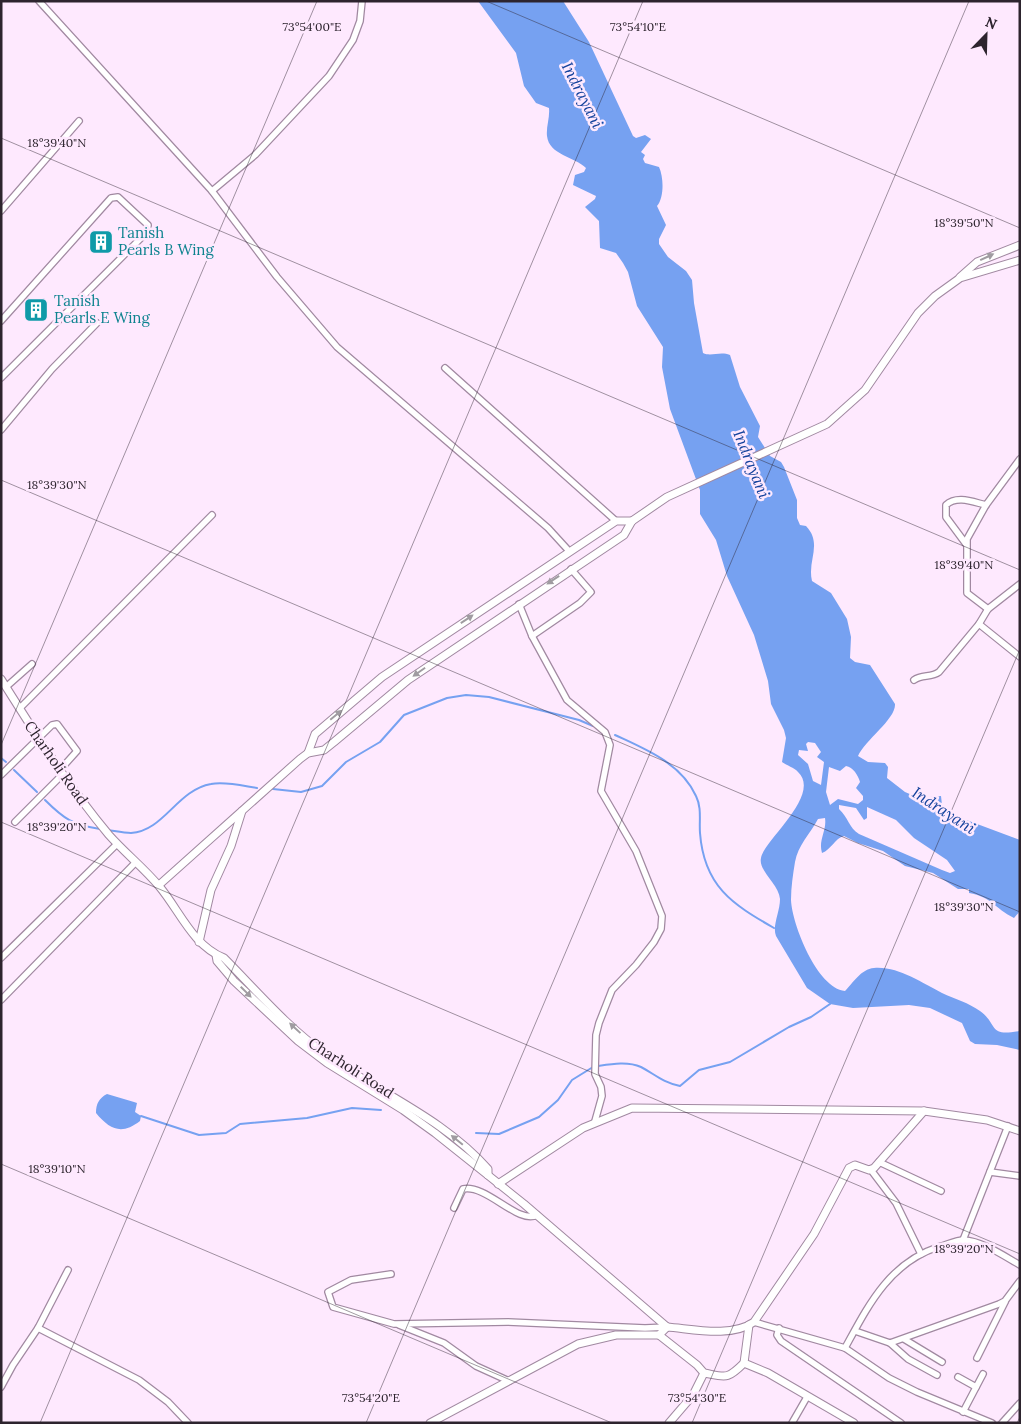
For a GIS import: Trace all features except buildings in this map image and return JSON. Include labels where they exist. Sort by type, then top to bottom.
[{"type":"street","points":[[39,1],[212,191],[277,277],[337,347],[548,528],[569,551]]},
{"type":"street","points":[[212,191],[255,155],[329,76],[353,40],[360,22],[362,1]]},
{"type":"street","points":[[1,211],[79,121]]},
{"type":"street","points":[[1,321],[111,198],[118,197],[148,225],[146,232],[1,378]]},
{"type":"street","points":[[308,753],[324,750],[408,680],[571,568],[624,535],[632,521],[667,497],[827,424],[865,390],[918,313],[935,296],[960,278],[977,262],[1020,245]]},
{"type":"street","points":[[960,278],[1020,260]]},
{"type":"street","points":[[1,430],[52,369],[97,323]]},
{"type":"street","points":[[445,368],[616,521]]},
{"type":"street","points":[[988,609],[967,593],[966,544],[970,532],[986,505],[1020,459]]},
{"type":"street","points":[[966,544],[946,517],[944,510],[946,505],[959,499],[986,505]]},
{"type":"street","points":[[20,708],[212,515]]},
{"type":"street","points":[[159,886],[308,753],[315,734],[382,677],[616,521],[632,521]]},
{"type":"street","points":[[532,636],[580,604],[591,592],[571,568]]},
{"type":"street","points":[[914,680],[924,675],[935,675],[939,672],[979,624],[988,609],[1020,584]]},
{"type":"street","points":[[518,604],[532,636],[567,700],[605,732],[608,738],[610,745],[601,784],[604,798],[632,844],[662,916],[661,929],[647,952],[612,990],[599,1023],[596,1035],[594,1074],[601,1087],[602,1096],[595,1121]]},
{"type":"street","points":[[979,624],[1020,657]]},
{"type":"street","points":[[6,687],[32,664]]},
{"type":"street","name":"Charholi Road","points":[[1,679],[61,773],[108,834],[159,886],[199,942],[216,955],[224,958],[309,1041],[362,1081],[409,1105],[479,1158],[488,1169],[488,1175],[498,1184],[667,1326]]},
{"type":"street","points":[[1,775],[56,724],[75,747],[76,755],[15,822]]},
{"type":"street","points":[[199,942],[211,890],[231,846],[242,810]]},
{"type":"street","points":[[1,958],[117,844]]},
{"type":"street","points":[[1,1000],[135,863]]},
{"type":"street","points":[[498,1184],[595,1121],[632,1108],[660,1106],[924,1110],[972,1117],[1020,1131]]},
{"type":"street","points":[[871,1170],[924,1110]]},
{"type":"street","points":[[963,1240],[1008,1126]]},
{"type":"street","points":[[879,1162],[941,1191]]},
{"type":"street","points":[[430,1423],[578,1344],[616,1335],[659,1336],[697,1365],[704,1373],[729,1377],[734,1374],[744,1363],[752,1324],[814,1234],[849,1168],[855,1165],[871,1170],[896,1203],[921,1254]]},
{"type":"street","points":[[990,1172],[1020,1176]]},
{"type":"street","points":[[454,1208],[460,1192],[463,1189],[470,1188],[487,1194],[527,1216],[537,1215]]},
{"type":"street","points":[[845,1348],[885,1282],[901,1267],[921,1254],[963,1240],[988,1249],[1020,1265]]},
{"type":"street","points":[[1,1387],[13,1365],[38,1328],[68,1270]]},
{"type":"street","points":[[391,1274],[351,1280],[328,1292],[333,1307],[394,1324],[444,1343],[476,1366],[509,1381]]},
{"type":"street","points":[[978,1358],[1005,1301],[1020,1281]]},
{"type":"street","points":[[890,1343],[1005,1301]]},
{"type":"street","points":[[394,1324],[508,1322],[645,1328],[667,1326],[718,1330],[752,1324],[779,1328],[845,1348],[889,1378],[931,1399],[992,1423]]},
{"type":"street","points":[[659,1336],[667,1326]]},
{"type":"street","points":[[38,1328],[139,1380],[168,1402],[188,1423]]},
{"type":"street","points":[[779,1328],[777,1335],[781,1341],[901,1423]]},
{"type":"street","points":[[854,1331],[890,1343],[908,1359],[937,1375]]},
{"type":"street","points":[[904,1339],[942,1362]]},
{"type":"street","points":[[744,1363],[768,1373],[854,1423]]},
{"type":"street","points":[[670,1423],[694,1395],[704,1373]]},
{"type":"street","points":[[963,1412],[983,1374]]},
{"type":"street","points":[[958,1377],[976,1387]]},
{"type":"street","points":[[792,1423],[807,1397]]},
{"type":"street","points":[[1002,1423],[1020,1403]]},
{"type":"water","name":"Indrayani","points":[[478,1],[563,1],[589,42],[633,136],[636,138],[645,135],[651,139],[641,152],[645,155],[643,159],[645,163],[659,167],[662,177],[663,188],[657,206],[666,225],[659,239],[659,244],[668,257],[686,271],[692,280],[703,353],[730,355],[740,387],[760,426],[758,437],[770,456],[781,462],[784,467],[797,500],[797,518],[800,525],[806,526],[811,533],[814,546],[811,566],[812,581],[831,593],[847,619],[851,637],[850,658],[855,662],[870,665],[895,704],[891,716],[858,756],[868,762],[885,763],[888,767],[887,778],[905,792],[919,798],[941,796],[942,805],[953,815],[1020,840],[1020,911],[1014,918],[983,897],[969,893],[969,889],[958,889],[933,873],[905,866],[883,851],[858,843],[844,836],[822,853],[821,844],[825,818],[818,819],[801,845],[797,856],[791,890],[792,911],[801,939],[808,953],[825,979],[835,987],[845,991],[854,980],[869,969],[883,968],[910,976],[976,1008],[986,1016],[998,1031],[1020,1031],[1020,1050],[997,1045],[975,1044],[970,1041],[962,1023],[930,1008],[909,1005],[853,1008],[830,1004],[807,988],[776,936],[775,928],[779,909],[779,893],[765,873],[761,858],[764,850],[798,805],[803,793],[803,782],[796,770],[782,762],[786,738],[771,704],[768,681],[754,635],[727,576],[716,540],[700,514],[700,490],[670,409],[662,367],[663,347],[637,306],[628,272],[623,263],[616,253],[600,248],[599,221],[585,207],[596,196],[573,185],[575,175],[584,172],[586,168],[557,152],[552,147],[547,136],[549,108],[536,103],[524,86],[516,53]],"holes":[[[808,742],[815,743],[821,752],[817,757],[824,762],[821,785],[813,781],[808,764],[798,755],[799,750],[808,751],[806,744]],[[846,766],[853,770],[858,777],[860,782],[856,788],[863,796],[863,800],[858,804],[838,799],[830,805],[826,792],[829,767],[840,771]],[[839,805],[856,808],[864,820],[867,818],[867,807],[896,820],[914,838],[947,860],[955,871],[950,873],[942,870],[859,834],[853,829],[839,809]]]},
{"type":"water","points":[[107,1094],[137,1103],[135,1112],[141,1116],[140,1121],[128,1128],[116,1129],[101,1119],[96,1113],[98,1102]]},
{"type":"waterway","points":[[273,789],[301,792],[322,786],[346,762],[380,742],[404,715],[447,698],[466,695],[489,697],[579,720],[593,726]]},
{"type":"waterway","points":[[615,735],[661,758],[672,766],[689,784],[698,801],[703,851],[707,867],[714,880],[733,901],[774,928]]},
{"type":"waterway","points":[[1,758],[6,762]]},
{"type":"waterway","points":[[14,770],[37,792]]},
{"type":"waterway","points":[[108,830],[131,833],[143,831],[162,818],[189,794],[211,784],[228,783],[257,788]]},
{"type":"waterway","points":[[45,800],[70,820],[100,829]]},
{"type":"waterway","points":[[598,1066],[636,1065],[680,1086],[699,1070],[730,1062],[789,1027],[811,1017],[830,1004]]},
{"type":"waterway","points":[[476,1133],[499,1134],[539,1117],[558,1100],[572,1080],[593,1067]]},
{"type":"waterway","points":[[141,1116],[199,1135],[226,1133],[240,1124],[307,1118],[352,1108],[381,1110]]},
{"type":"place","name":"Tanish Pearls B Wing","points":[[101,242]]},
{"type":"place","name":"Tanish Pearls E Wing","points":[[36,310]]}]
